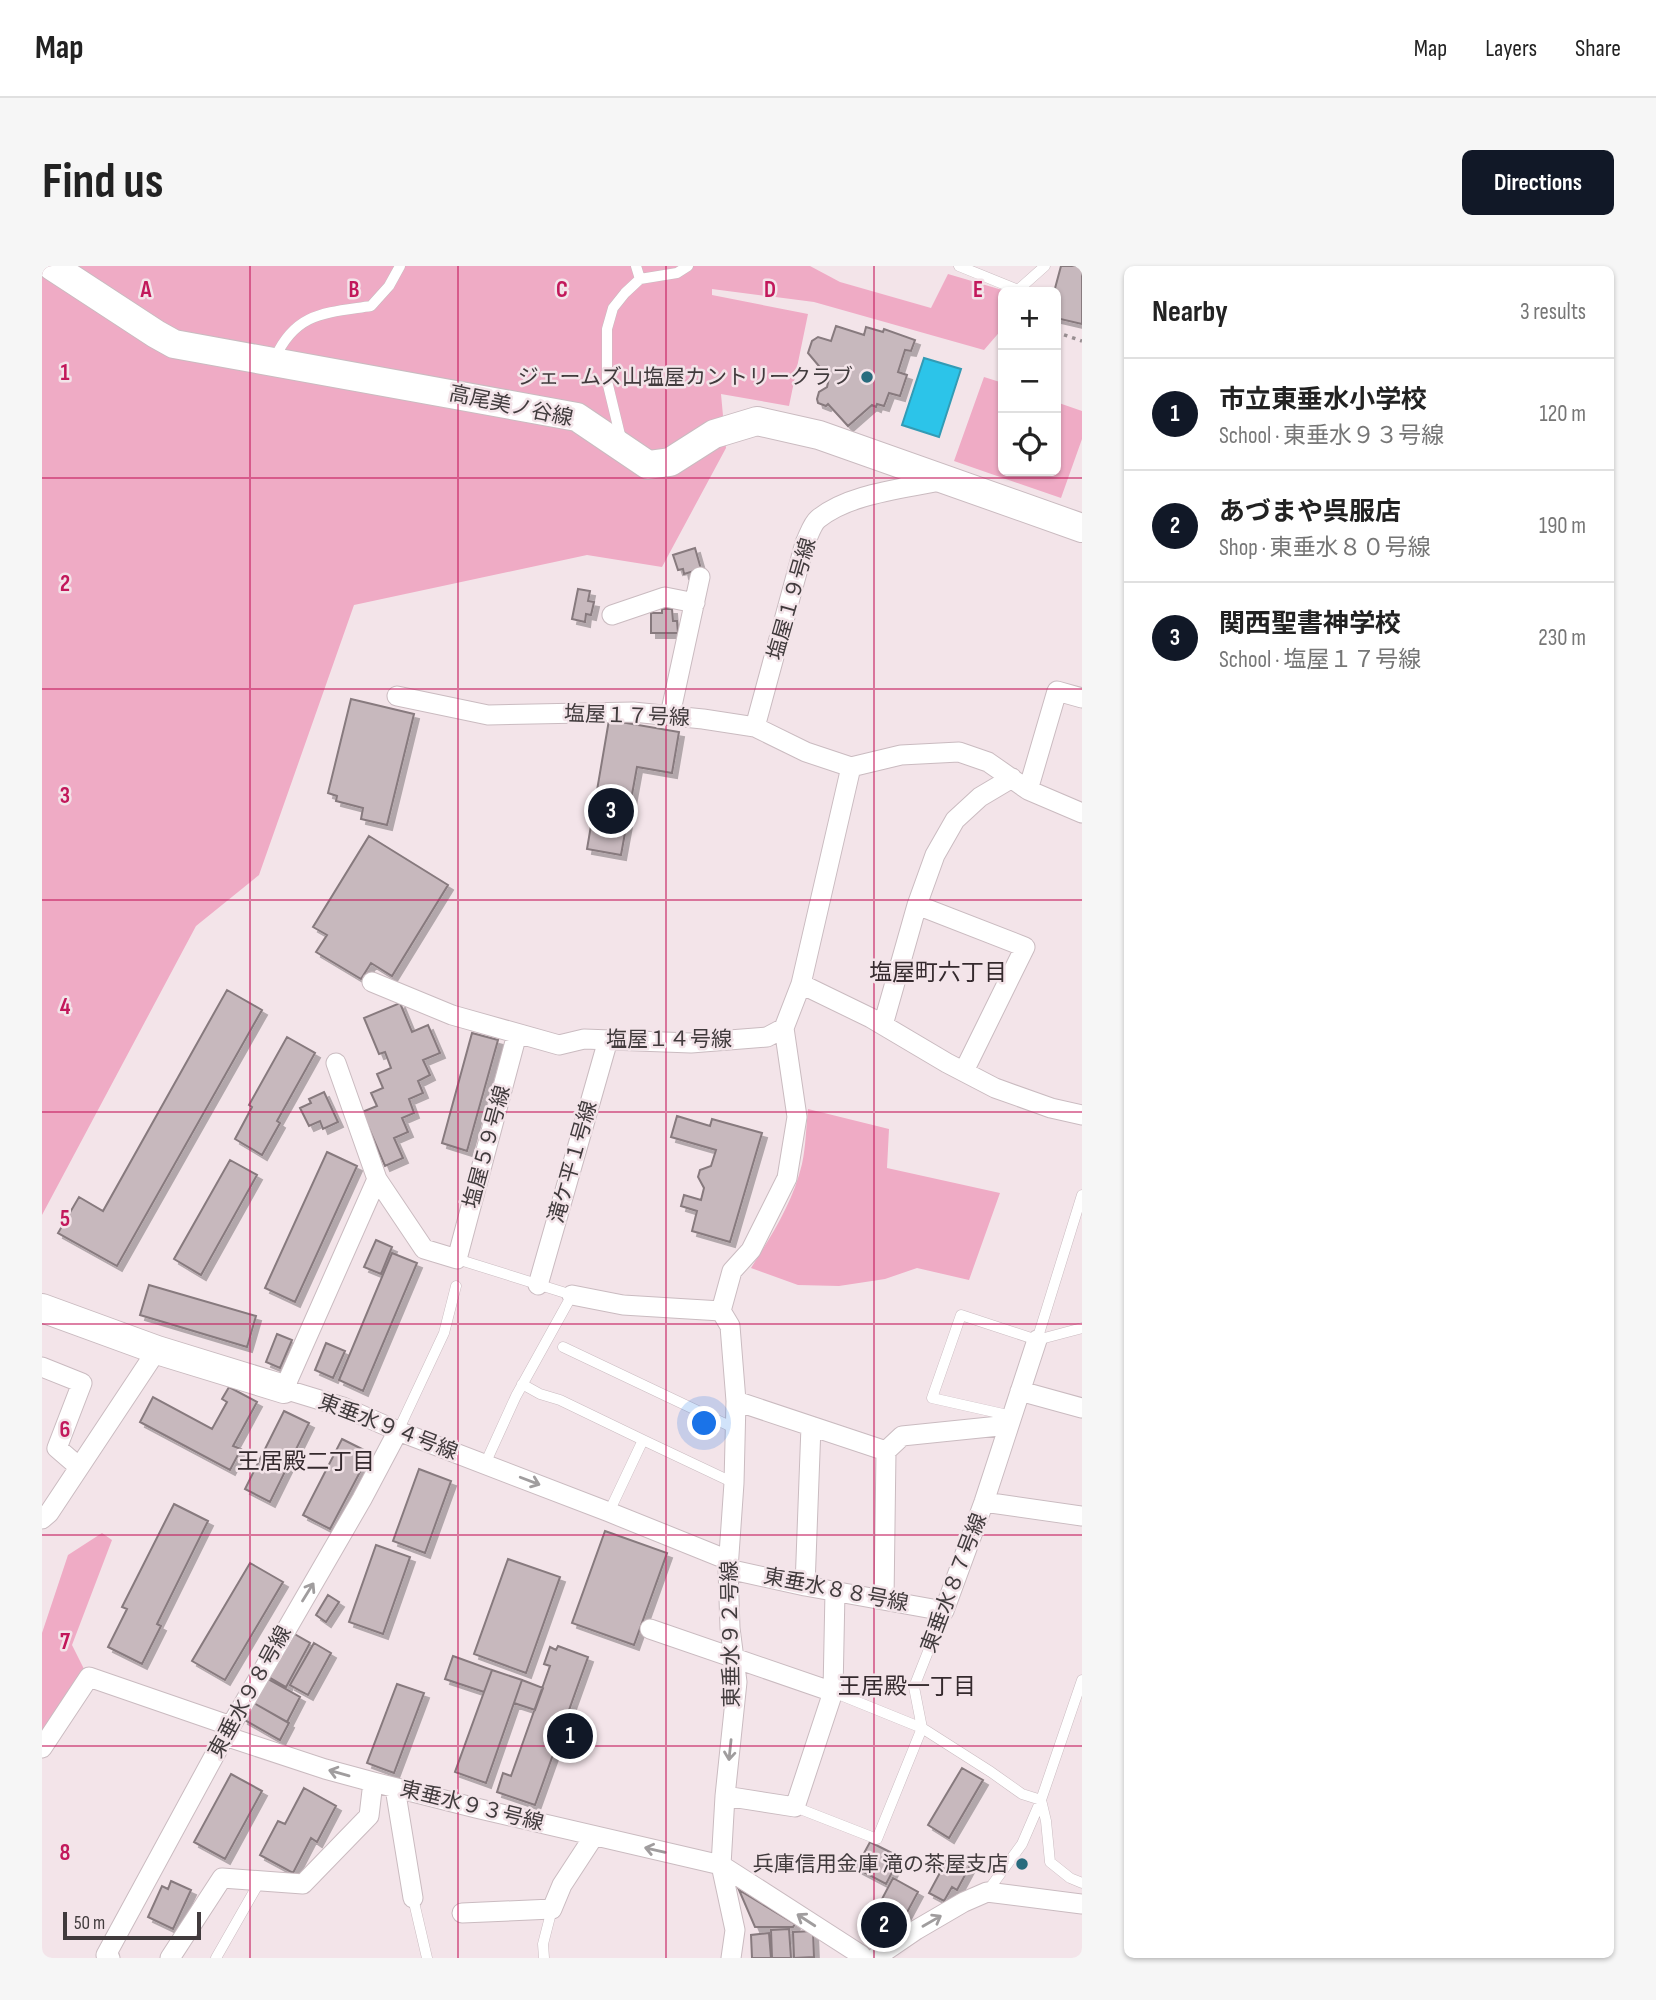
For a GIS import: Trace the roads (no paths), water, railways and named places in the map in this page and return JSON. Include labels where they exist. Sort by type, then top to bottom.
[{"type":"street","name":"高尾美ノ谷線","points":[[52,266],[174,344],[577,417],[648,465],[670,461],[714,433],[757,421],[819,435],[1082,528]]},
{"type":"street","name":"塩屋１９号線","points":[[755,727],[805,543],[816,520],[846,503],[878,493],[943,480]]},
{"type":"street","points":[[670,715],[700,577]]},
{"type":"street","points":[[612,615],[666,597],[695,603]]},
{"type":"street","points":[[1020,784],[1056,691],[1082,698]]},
{"type":"street","name":"塩屋１７号線","points":[[397,696],[488,715],[633,712],[755,727],[806,752],[851,767]]},
{"type":"street","points":[[572,1295],[623,1305],[721,1311],[732,1271],[751,1250],[787,1178],[797,1117],[784,1028],[801,984],[851,767],[901,755],[959,752],[988,762],[1020,784],[1082,813]]},
{"type":"street","points":[[883,1025],[917,905],[935,855],[954,820],[980,797],[1020,784]]},
{"type":"street","points":[[917,905],[1025,947],[964,1071]]},
{"type":"street","name":"塩屋１４号線","points":[[372,982],[452,1015],[559,1045],[584,1040],[691,1044],[767,1037],[784,1028]]},
{"type":"street","points":[[801,984],[883,1025],[995,1088],[1051,1108],[1082,1115]]},
{"type":"street","name":"塩屋５９号線","points":[[457,1259],[517,1034]]},
{"type":"street","name":"滝ケ平１号線","points":[[538,1285],[608,1040]]},
{"type":"street","points":[[336,1063],[377,1179],[424,1249],[457,1259]]},
{"type":"street","points":[[284,1389],[377,1179]]},
{"type":"street","name":"東垂水９４号線","points":[[42,1308],[157,1350],[343,1407],[398,1431],[609,1512],[728,1565]]},
{"type":"street","name":"東垂水９２号線","points":[[721,1311],[730,1326],[736,1401],[728,1565],[730,1628],[737,1682],[721,1865],[735,1930],[731,1958]]},
{"type":"street","name":"東垂水８７号線","points":[[944,1611],[984,1502],[1037,1340]]},
{"type":"street","points":[[42,1520],[157,1350]]},
{"type":"street","points":[[42,1367],[82,1383],[57,1447],[79,1467]]},
{"type":"street","points":[[1020,1391],[1082,1408]]},
{"type":"street","points":[[736,1401],[886,1451]]},
{"type":"street","points":[[884,1600],[886,1451],[902,1436],[1011,1420]]},
{"type":"street","points":[[804,1586],[811,1426]]},
{"type":"street","name":"東垂水９８号線","points":[[108,1957],[228,1731],[362,1499],[398,1431]]},
{"type":"street","points":[[984,1502],[1082,1516]]},
{"type":"street","name":"東垂水８８号線","points":[[728,1565],[804,1586],[944,1611]]},
{"type":"street","points":[[725,1796],[795,1807],[834,1692],[835,1591]]},
{"type":"street","points":[[650,1629],[834,1692]]},
{"type":"street","name":"東垂水９３号線","points":[[42,1748],[89,1677],[325,1769],[721,1865]]},
{"type":"street","points":[[170,1958],[222,1878],[303,1884],[369,1816],[373,1782]]},
{"type":"street","points":[[395,1787],[413,1898]]},
{"type":"street","points":[[462,1913],[552,1909],[562,1885],[594,1836]]},
{"type":"street","points":[[721,1865],[860,1955],[860,1958]]},
{"type":"street","points":[[875,1958],[940,1916],[987,1892],[1082,1904]]},
{"type":"lane","points":[[273,362],[283,341],[306,320],[329,312],[371,306],[389,286],[400,266]]},
{"type":"lane","points":[[636,266],[640,279]]},
{"type":"lane","points":[[624,450],[607,381],[607,329],[612,308],[640,279],[677,273],[688,266]]},
{"type":"lane","points":[[959,266],[1018,290],[1045,266]]},
{"type":"lane","points":[[1037,1340],[1082,1195]]},
{"type":"lane","points":[[457,1259],[572,1295],[522,1384],[485,1464]]},
{"type":"lane","points":[[398,1431],[444,1332],[456,1286]]},
{"type":"lane","points":[[1011,1420],[932,1398],[961,1315],[1037,1340],[1082,1328]]},
{"type":"lane","points":[[563,1347],[736,1429]]},
{"type":"lane","points":[[522,1384],[734,1483]]},
{"type":"lane","points":[[609,1512],[643,1440]]},
{"type":"lane","name":"東垂水８７号線","points":[[922,1728],[914,1687],[944,1611]]},
{"type":"lane","points":[[987,1892],[1022,1844],[1041,1800],[1082,1680]]},
{"type":"lane","points":[[834,1692],[922,1728],[1022,1794],[1041,1800]]},
{"type":"lane","points":[[795,1807],[877,1839],[922,1728]]},
{"type":"lane","points":[[1041,1800],[1050,1862],[1070,1878],[1082,1883]]},
{"type":"lane","points":[[216,1958],[260,1881]]},
{"type":"lane","points":[[413,1898],[427,1958]]},
{"type":"lane","points":[[544,1958],[543,1944],[552,1909]]},
{"type":"water","points":[[924,358],[961,369],[939,437],[902,425]]},
{"type":"place","name":"ジェームズ山塩屋カントリークラブ","points":[[867,377]]},
{"type":"place","name":"関西聖書神学校","points":[[611,811]]},
{"type":"place","name":"市立東垂水小学校","points":[[570,1736]]},
{"type":"place","name":"兵庫信用金庫 滝の茶屋支店","points":[[1022,1864]]},
{"type":"place","name":"あづまや呉服店","points":[[884,1925]]},
{"type":"district","name":"塩屋町六丁目","points":[[938,973]]},
{"type":"district","name":"王居殿二丁目","points":[[306,1462]]},
{"type":"district","name":"王居殿一丁目","points":[[907,1687]]}]
